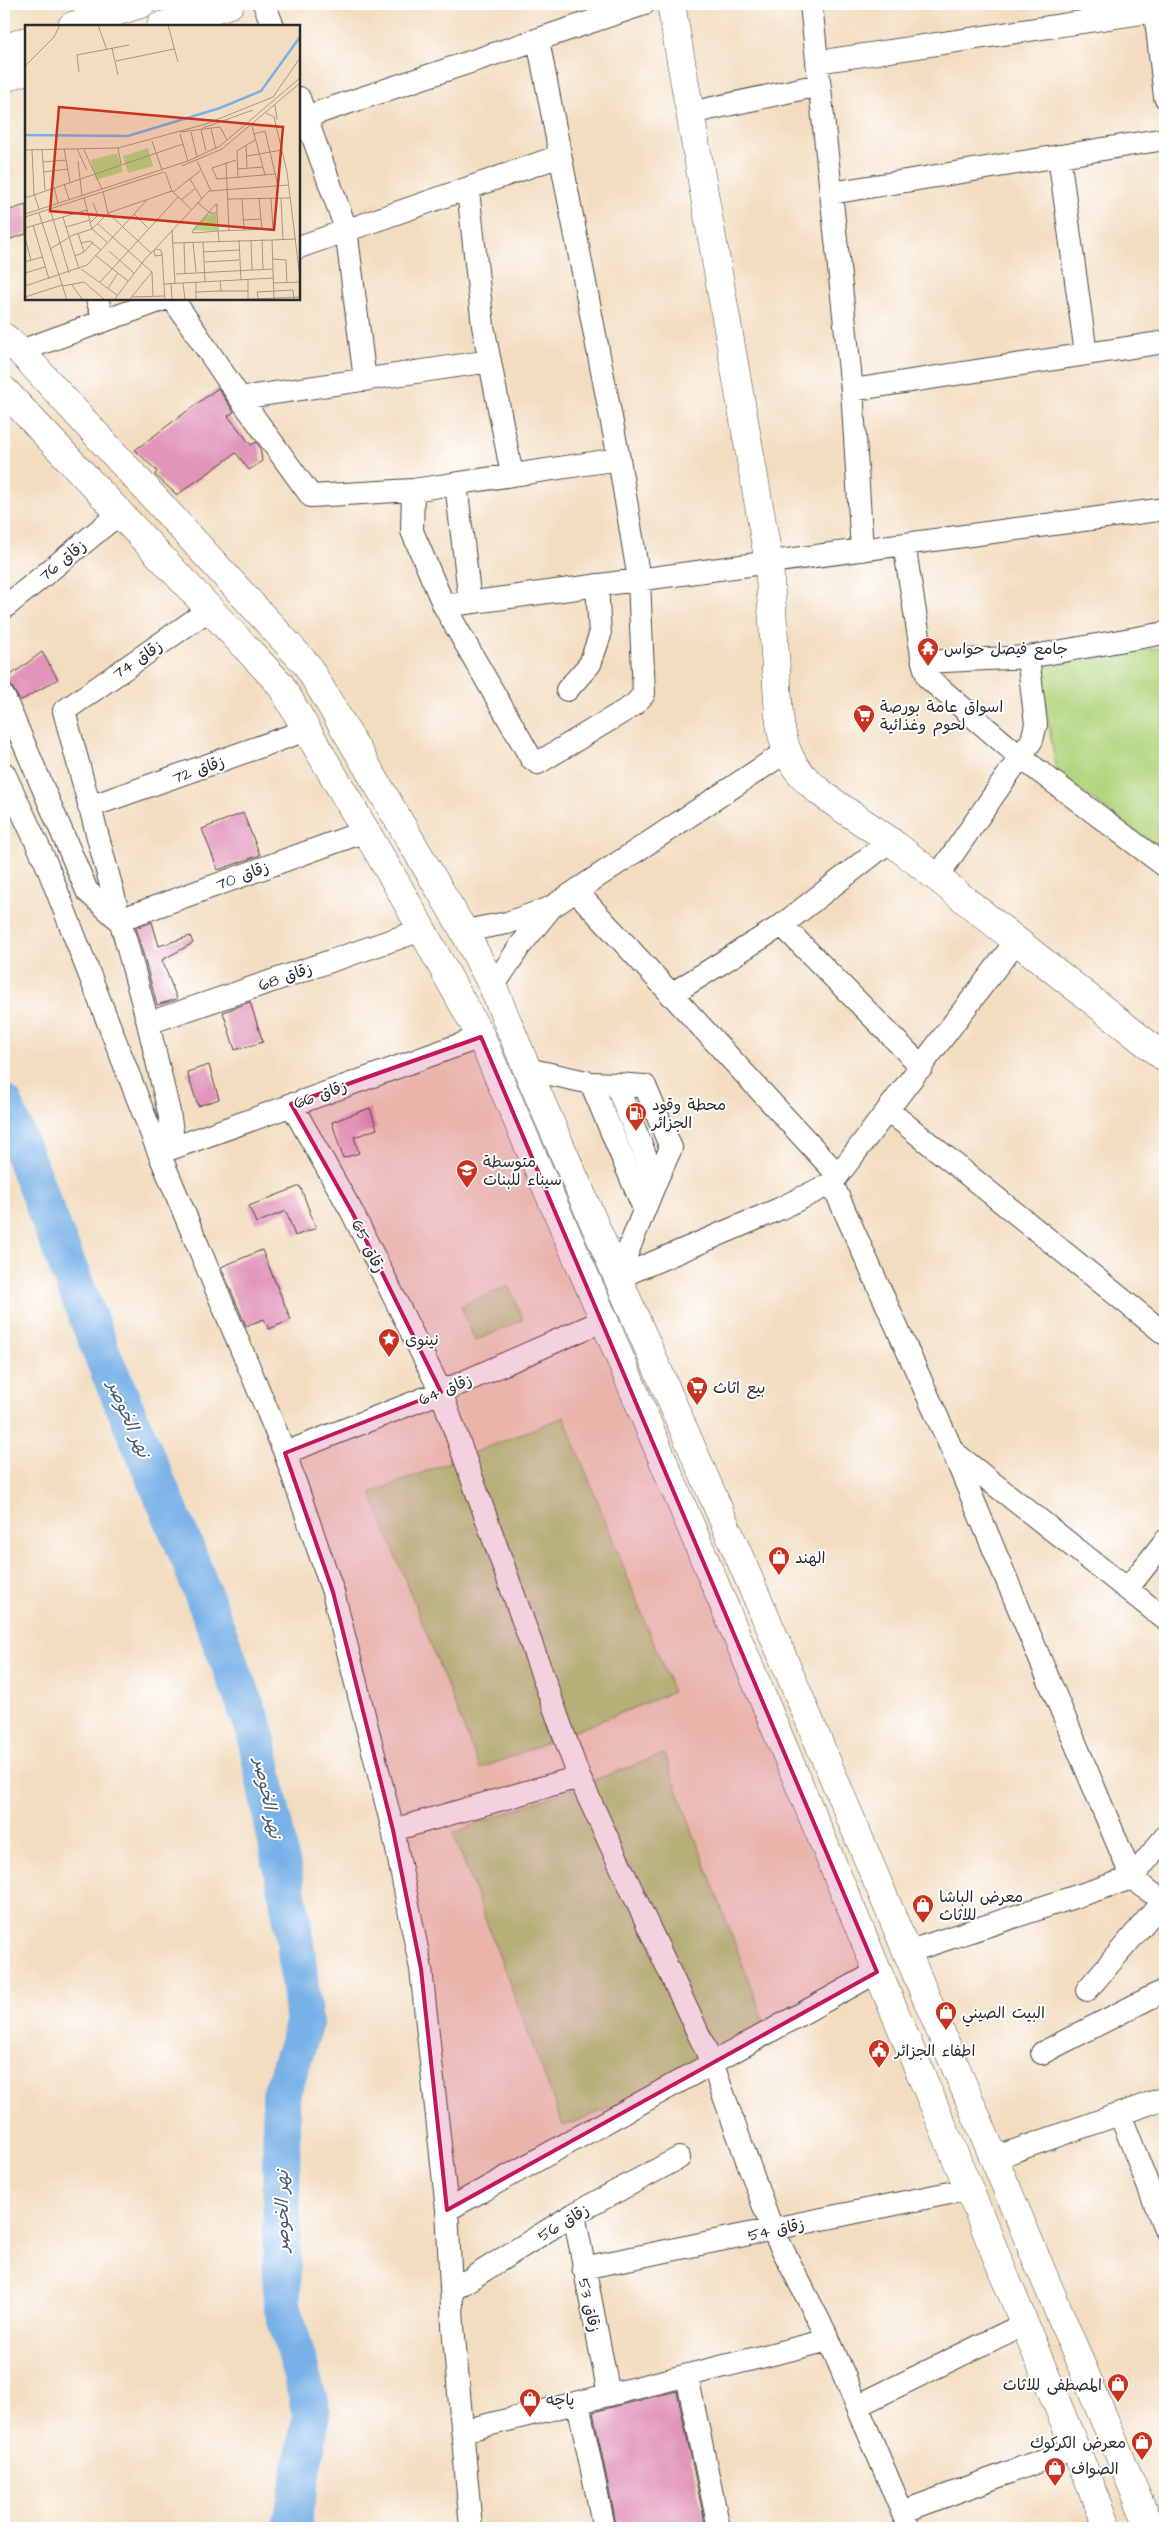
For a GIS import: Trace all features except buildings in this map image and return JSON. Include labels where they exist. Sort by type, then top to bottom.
[{"type":"main road","points":[[75,25],[141,4]]},
{"type":"main road","points":[[164,25],[230,4]]},
{"type":"main road","points":[[671,4],[769,562],[779,715],[781,733],[787,751],[796,768],[810,783],[890,840],[1165,1058]]},
{"type":"main road","points":[[4,49],[25,41]]},
{"type":"main road","points":[[4,78],[25,70]]},
{"type":"main road","points":[[12,344],[307,665],[464,931],[493,987],[617,1278],[775,1639],[1150,2528]]},
{"type":"main road","points":[[4,390],[280,684],[366,830],[481,1036],[604,1320],[969,2189],[1108,2528]]},
{"type":"street","points":[[264,4],[273,25]]},
{"type":"street","points":[[365,380],[346,229],[301,111],[538,40],[644,4]]},
{"type":"street","points":[[811,4],[852,390],[862,550]]},
{"type":"street","points":[[817,62],[1155,10],[1165,97]]},
{"type":"street","points":[[413,490],[412,531],[444,606],[531,758],[538,763],[634,705],[644,694],[638,580],[619,459],[538,40]]},
{"type":"street","points":[[690,113],[820,85]]},
{"type":"street","points":[[831,193],[1165,139]]},
{"type":"street","points":[[300,247],[346,229],[468,190],[560,156]]},
{"type":"street","points":[[1059,156],[1086,354]]},
{"type":"street","points":[[468,190],[483,326],[512,475]]},
{"type":"street","points":[[97,300],[104,321]]},
{"type":"street","points":[[12,344],[104,321],[162,300]]},
{"type":"street","points":[[174,300],[240,398],[311,496],[413,490],[619,459]]},
{"type":"street","points":[[852,390],[1165,342]]},
{"type":"street","points":[[240,398],[490,362]]},
{"type":"street","points":[[456,484],[470,602]]},
{"type":"street","points":[[444,606],[1165,509]]},
{"type":"street","name":"زقاق 76","points":[[4,608],[120,513]]},
{"type":"street","points":[[904,544],[928,678],[1020,757],[1165,866]]},
{"type":"street","points":[[567,690],[590,664],[600,635],[597,585]]},
{"type":"street","name":"زقاق 74","points":[[89,807],[64,711],[210,609]]},
{"type":"street","points":[[924,662],[1028,657],[1165,633]]},
{"type":"street","points":[[937,877],[1032,740],[1036,724],[1028,657]]},
{"type":"street","points":[[4,697],[88,892],[119,920]]},
{"type":"street","name":"زقاق 72","points":[[89,807],[307,730]]},
{"type":"street","points":[[464,931],[507,922],[550,908],[787,751]]},
{"type":"street","points":[[4,773],[46,863],[159,1153],[285,1453],[333,1592],[394,1830],[421,1968],[447,2210],[451,2291],[470,2528]]},
{"type":"street","points":[[89,807],[148,1023],[172,1131],[159,1153]]},
{"type":"street","name":"زقاق 70","points":[[119,920],[366,830]]},
{"type":"street","points":[[670,995],[782,925],[890,840]]},
{"type":"street","points":[[576,891],[835,1179],[953,1452],[1132,1878],[1164,1902],[1087,1990]]},
{"type":"street","points":[[493,987],[520,946],[550,908]]},
{"type":"street","points":[[782,925],[922,1067]]},
{"type":"street","name":"زقاق 68","points":[[148,1023],[422,930]]},
{"type":"street","points":[[617,1278],[779,1209],[835,1179],[889,1111],[1018,940]]},
{"type":"street","name":"زقاق 66","points":[[159,1153],[481,1036]]},
{"type":"street","points":[[527,1069],[591,1083],[644,1086],[671,1148],[656,1180],[617,1278]]},
{"type":"street","points":[[591,1083],[644,1209]]},
{"type":"street","name":"زقاق 65","points":[[291,1104],[352,1212],[442,1392],[579,1777],[712,2063],[772,2230],[829,2340],[906,2520]]},
{"type":"street","points":[[889,1111],[1165,1334]]},
{"type":"street","name":"زقاق 64","points":[[285,1453],[442,1392],[604,1320]]},
{"type":"street","points":[[953,1452],[1165,1619]]},
{"type":"street","points":[[1127,1590],[1165,1541]]},
{"type":"street","points":[[394,1830],[579,1777]]},
{"type":"street","points":[[907,1952],[1132,1878],[1165,1837]]},
{"type":"street","points":[[447,2210],[877,1972]]},
{"type":"street","points":[[1042,2053],[1165,1990]]},
{"type":"street","points":[[994,2158],[1165,2098]]},
{"type":"street","points":[[1120,2114],[1165,2229]]},
{"type":"street","name":"زقاق 56","points":[[451,2291],[574,2214],[679,2158]]},
{"type":"street","name":"زقاق 54","points":[[583,2268],[969,2189]]},
{"type":"street","name":"زقاق 53","points":[[574,2214],[609,2395]]},
{"type":"street","points":[[857,2406],[1024,2324]]},
{"type":"street","points":[[463,2431],[829,2340]]},
{"type":"street","points":[[687,2376],[719,2528]]},
{"type":"street","points":[[578,2403],[604,2528]]},
{"type":"street","points":[[906,2520],[1075,2448]]},
{"type":"street","points":[[1159,2528],[1165,2526]]},
{"type":"highlighted area","points":[[481,1037],[877,1972],[447,2210],[421,1969],[393,1830],[333,1592],[285,1453],[441,1392],[352,1212],[291,1104]]},
{"type":"green space","points":[[1165,647],[1165,853],[1057,773],[1039,668]]},
{"type":"green space","points":[[509,1286],[523,1320],[475,1341],[461,1306]]},
{"type":"green space","points":[[564,1417],[673,1692],[480,1769],[371,1493]]},
{"type":"green space","points":[[664,1754],[773,2046],[563,2126],[453,1833]]},
{"type":"waterway","name":"نهر الخوصر","points":[[4,1104],[104,1359],[186,1550],[255,1730],[294,1930],[304,2025],[281,2095],[282,2305],[312,2413],[292,2523],[294,2528]]},
{"type":"place","name":"جامع فيصل حواس","points":[[928,667]]},
{"type":"place","name":"اسواق عامة بورصة لحوم وغذائية","points":[[864,734]]},
{"type":"place","name":"محطة وقود الجزائر","points":[[636,1132]]},
{"type":"place","name":"متوسطة سيناء للبنات","points":[[467,1189]]},
{"type":"place","name":"نينوى","points":[[389,1358]]},
{"type":"place","name":"بيع اثاث","points":[[697,1406]]},
{"type":"place","name":"الهند","points":[[779,1576]]},
{"type":"place","name":"معرض الباشا للاثاث","points":[[923,1924]]},
{"type":"place","name":"البيت الصيني","points":[[946,2031]]},
{"type":"place","name":"اطفاء الجزائر","points":[[879,2069]]},
{"type":"place","name":"المصطفى للاثاث","points":[[1118,2403]]},
{"type":"place","name":"پاچه","points":[[530,2418]]},
{"type":"place","name":"معرض الكركوك","points":[[1142,2461]]},
{"type":"place","name":"الصواف","points":[[1055,2487]]}]
